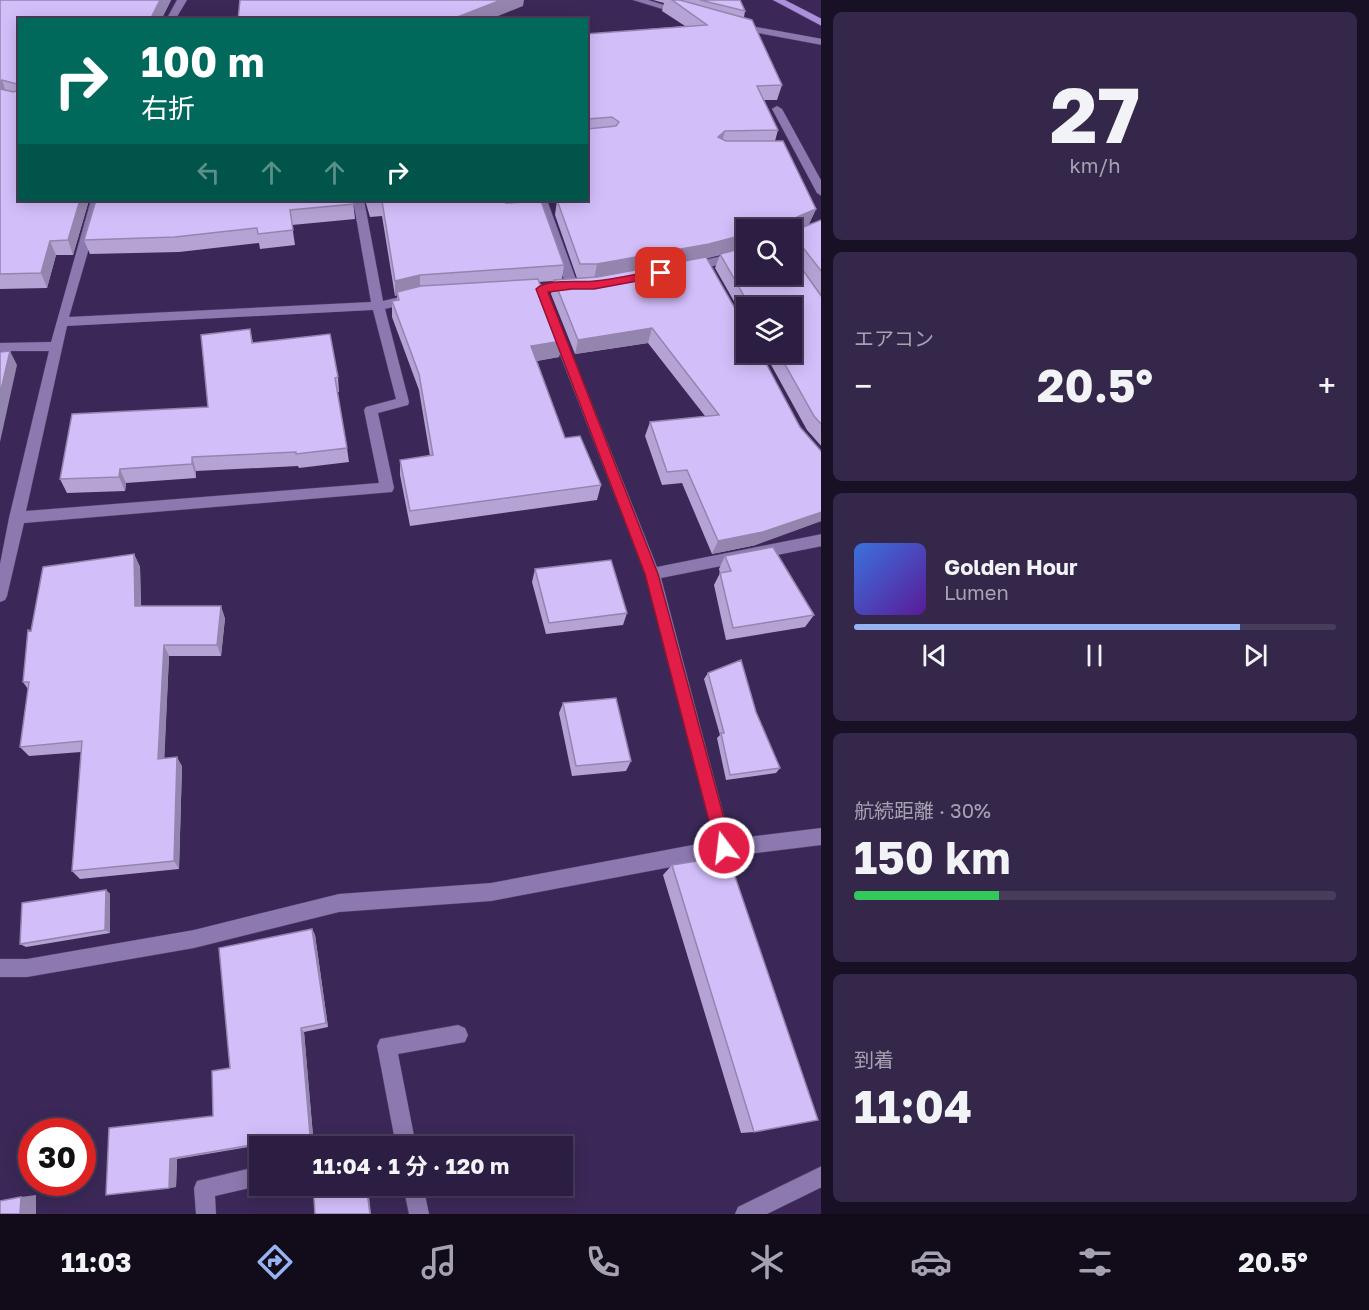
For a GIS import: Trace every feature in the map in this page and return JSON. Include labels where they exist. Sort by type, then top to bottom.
[{"type":"main road","points":[[778,0],[821,22]]},
{"type":"street","points":[[171,18],[182,0]]},
{"type":"street","points":[[638,0],[694,15]]},
{"type":"street","points":[[726,24],[758,32],[821,42]]},
{"type":"street","points":[[777,109],[793,150],[821,192]]},
{"type":"street","points":[[0,596],[62,322],[97,201]]},
{"type":"street","points":[[16,518],[387,488],[371,410],[404,402],[378,306],[359,201]]},
{"type":"street","points":[[508,291],[545,300],[577,285],[541,201]]},
{"type":"street","points":[[683,269],[708,270],[736,259]]},
{"type":"street","points":[[62,322],[378,306],[420,296]]},
{"type":"street","points":[[545,300],[652,574],[724,848]]},
{"type":"street","points":[[0,347],[57,346]]},
{"type":"street","points":[[652,574],[821,540]]},
{"type":"street","points":[[0,968],[27,968],[194,939],[339,903],[491,892],[724,848],[821,836]]},
{"type":"street","points":[[404,1136],[387,1046],[458,1035]]},
{"type":"street","points":[[745,1214],[821,1176]]},
{"type":"street","points":[[206,1214],[204,1188],[249,1178]]},
{"type":"street","points":[[415,1196],[419,1214]]},
{"type":"building","points":[[0,0],[160,0],[151,18],[18,18],[18,201],[80,201],[68,240],[50,241],[41,273],[0,274],[0,89],[14,92],[17,90],[17,84],[0,81]]},
{"type":"building","points":[[240,0],[501,0],[455,18],[238,18]]},
{"type":"building","points":[[672,0],[680,0],[752,20],[782,85],[757,86],[778,130],[725,131],[718,137],[726,141],[783,141],[816,209],[797,219],[736,219],[736,237],[709,244],[597,264],[580,264],[557,201],[588,201],[588,129],[616,126],[619,122],[612,117],[588,119],[588,34],[707,25]]},
{"type":"building","points":[[700,0],[740,0],[745,11]]},
{"type":"building","points":[[96,201],[353,201],[354,204],[290,210],[293,230],[258,234],[257,228],[175,237],[84,240]]},
{"type":"building","points":[[382,201],[505,201],[506,203],[541,201],[564,265],[420,275],[395,281]]},
{"type":"building","points":[[821,220],[821,271],[802,249],[802,228]]},
{"type":"building","points":[[736,250],[736,282],[720,254]]},
{"type":"building","points":[[706,257],[736,310],[736,363],[766,363],[800,427],[821,451],[821,512],[763,532],[718,541],[687,470],[667,472],[650,422],[719,415],[652,328],[578,340],[554,280],[597,277]]},
{"type":"building","points":[[802,269],[821,296],[821,424],[814,416],[784,363],[802,363],[802,297],[745,297],[738,285],[802,285]]},
{"type":"building","points":[[538,279],[562,341],[531,346],[565,438],[580,436],[601,485],[410,511],[400,460],[433,455],[419,374],[392,301],[399,300],[397,292],[421,286]]},
{"type":"building","points":[[250,329],[252,343],[330,334],[347,448],[296,454],[296,452],[192,457],[192,464],[120,469],[119,477],[60,479],[72,414],[208,407],[201,335]]},
{"type":"building","points":[[10,351],[0,394],[0,352]]},
{"type":"building","points":[[773,547],[814,615],[733,628],[720,573],[731,571],[725,556]]},
{"type":"building","points":[[134,554],[135,606],[221,606],[217,645],[164,645],[158,759],[177,757],[174,861],[72,871],[82,741],[20,747],[29,682],[23,682],[28,630],[31,631],[43,567]]},
{"type":"building","points":[[611,560],[627,613],[549,623],[535,569]]},
{"type":"building","points":[[741,660],[756,712],[780,768],[730,775],[721,733],[724,733],[708,673]]},
{"type":"building","points":[[616,698],[631,761],[576,766],[563,703]]},
{"type":"building","points":[[728,856],[818,1120],[754,1132],[672,865]]},
{"type":"building","points":[[106,890],[105,930],[20,944],[22,903]]},
{"type":"building","points":[[312,929],[326,1023],[301,1028],[310,1135],[249,1136],[249,1145],[170,1159],[169,1188],[106,1195],[109,1128],[213,1116],[212,1071],[230,1068],[219,948]]},
{"type":"building","points":[[314,1196],[368,1196],[370,1214],[315,1214]]},
{"type":"building","points":[[21,1197],[20,1214],[0,1214],[0,1201]]},
{"type":"route","points":[[661,273],[594,285],[541,289],[652,574],[724,848]]}]
